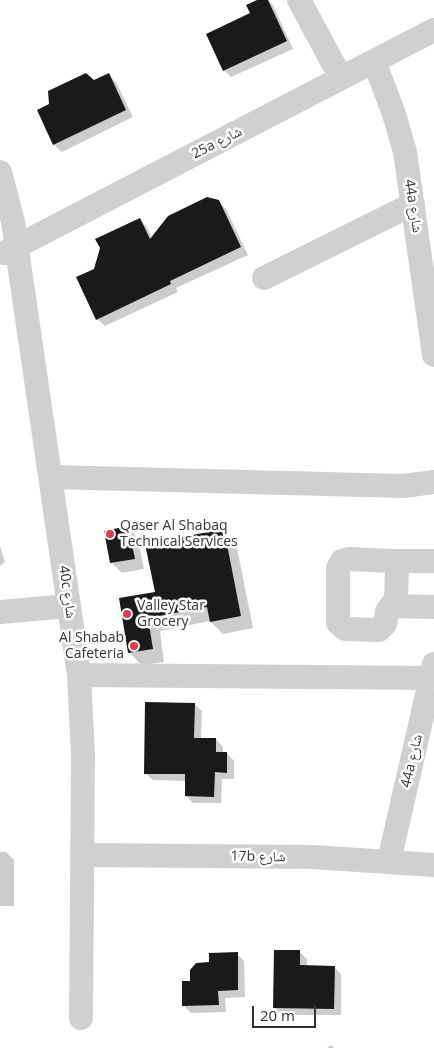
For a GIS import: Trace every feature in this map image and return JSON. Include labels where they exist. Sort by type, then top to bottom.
[{"type":"street","points":[[299,0],[341,78]]},
{"type":"street","name":"25a شارع","points":[[8,251],[434,30]]},
{"type":"street","name":"44a شارع","points":[[374,61],[400,133],[413,204],[434,355]]},
{"type":"street","name":"40c شارع","points":[[0,172],[13,222],[8,251],[51,476],[78,676],[82,735],[81,1018]]},
{"type":"street","points":[[264,278],[413,204]]},
{"type":"street","points":[[51,476],[404,486],[434,482]]},
{"type":"street","points":[[391,561],[398,568],[396,598],[387,611],[385,624],[379,630],[345,629],[338,623],[338,568],[342,561],[349,559],[434,561]]},
{"type":"street","points":[[0,612],[69,606]]},
{"type":"street","points":[[392,606],[434,607]]},
{"type":"street","points":[[78,676],[433,670]]},
{"type":"street","name":"44a شارع","points":[[389,861],[433,670]]},
{"type":"street","name":"17b شارع","points":[[82,855],[312,857],[434,865]]},
{"type":"building","points":[[257,0],[268,0],[287,41],[223,71],[206,34],[250,13],[246,5]]},
{"type":"building","points":[[86,73],[94,80],[109,73],[126,110],[53,145],[37,110],[49,104],[48,91]]},
{"type":"building","points":[[207,197],[219,200],[241,247],[170,281],[171,284],[96,320],[76,277],[94,269],[100,248],[95,239],[140,218],[150,239],[168,216]]},
{"type":"building","points":[[128,526],[135,559],[110,563],[104,531]]},
{"type":"building","points":[[224,529],[241,616],[210,622],[207,607],[148,618],[153,649],[128,653],[119,598],[155,592],[145,544]]},
{"type":"building","points":[[145,702],[195,703],[194,738],[216,738],[216,752],[227,752],[227,773],[215,772],[214,797],[185,796],[185,774],[144,774]]},
{"type":"building","points":[[274,950],[300,950],[300,965],[335,966],[334,1009],[273,1008]]},
{"type":"building","points":[[238,952],[238,990],[218,991],[219,1005],[182,1006],[182,981],[190,981],[190,970],[196,963],[209,962],[209,953]]},
{"type":"place","name":"Qaser Al Shabaq Technical Services","points":[[110,534]]},
{"type":"place","name":"Valley Star Grocery","points":[[127,614]]},
{"type":"place","name":"Al Shabab Cafeteria","points":[[134,646]]}]
